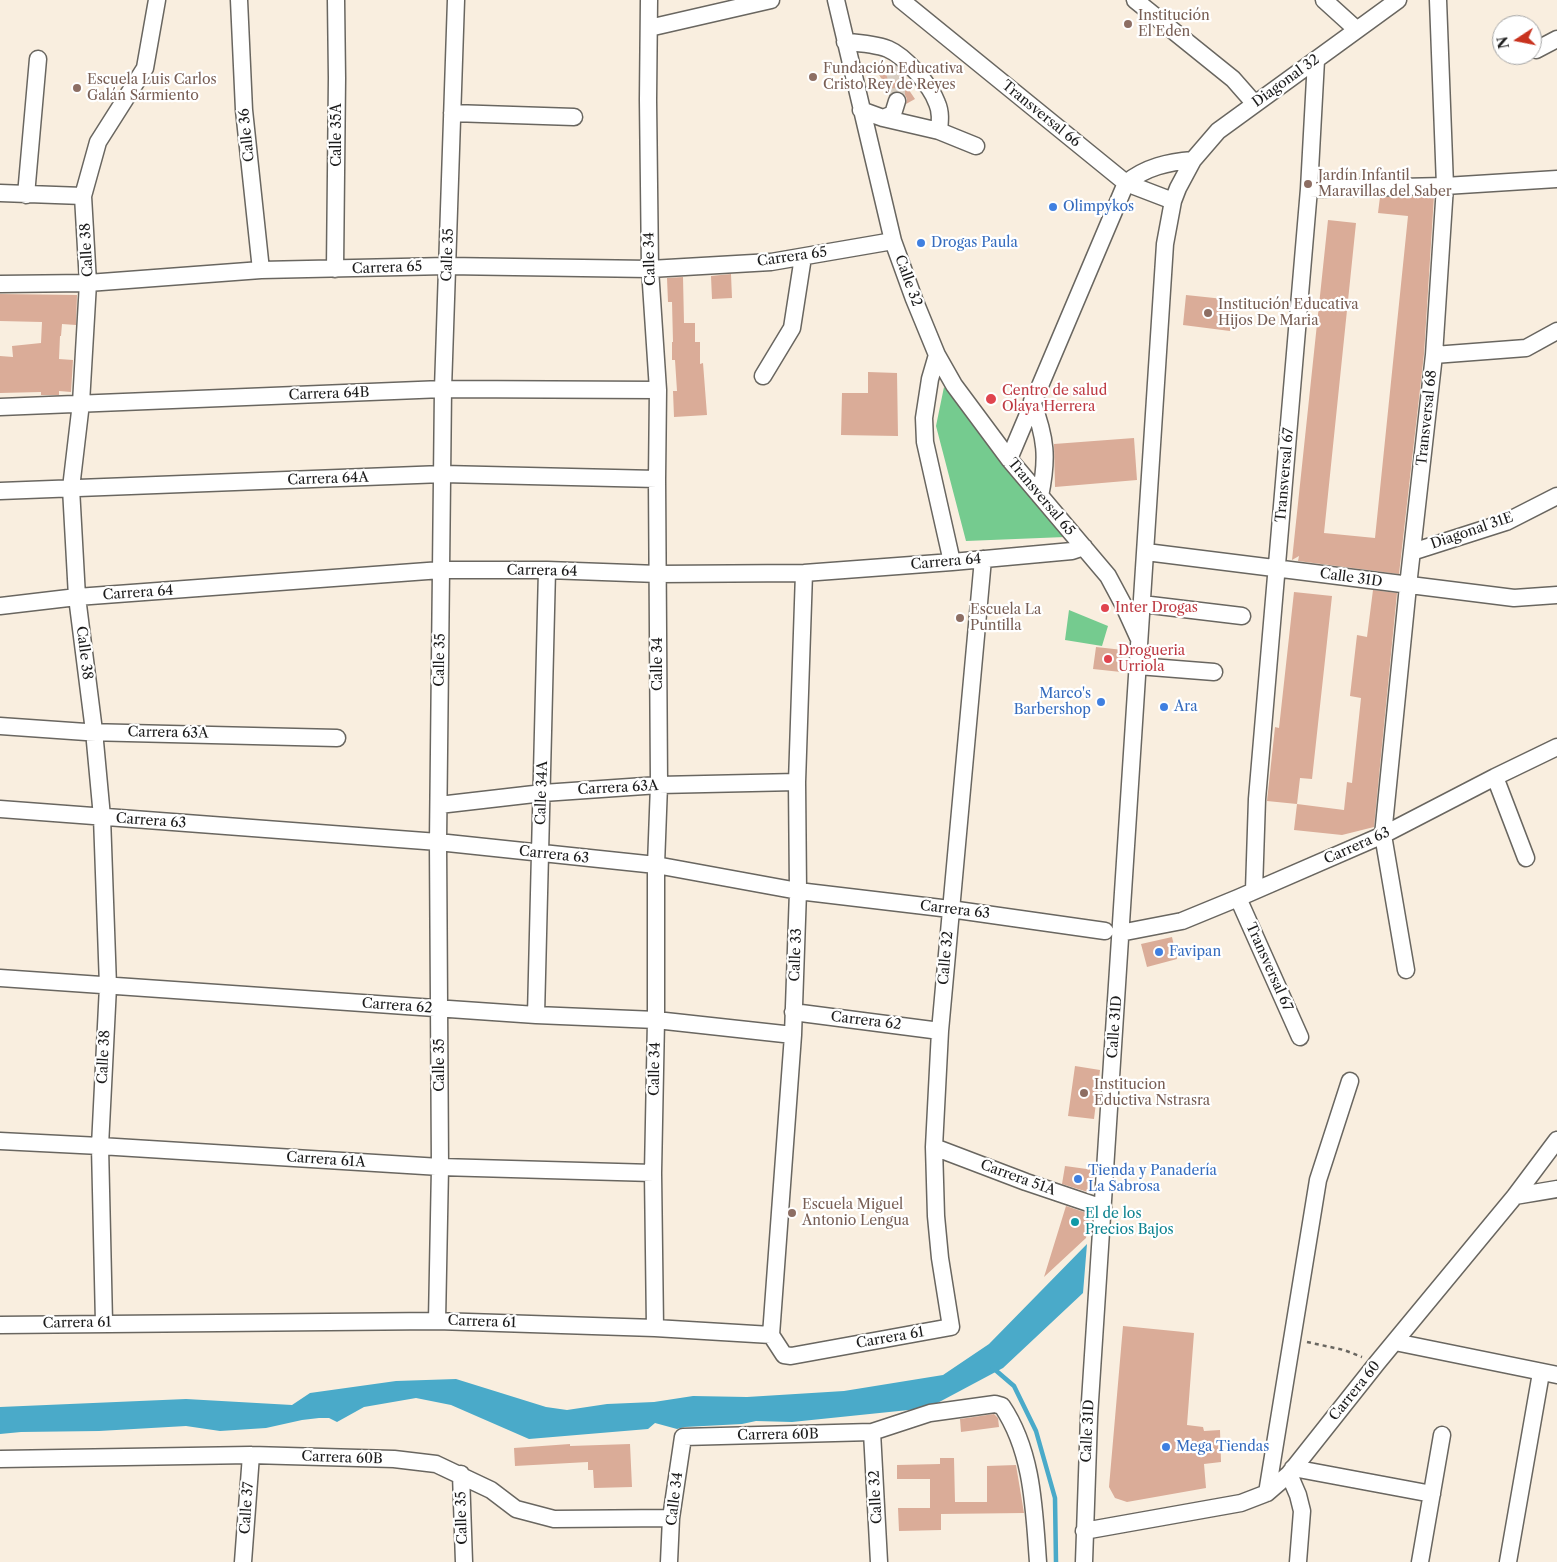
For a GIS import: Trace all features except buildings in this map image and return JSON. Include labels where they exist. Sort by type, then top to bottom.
[{"type":"street","name":"Calle 38","points":[[104,1323],[100,1146],[108,986],[102,817],[94,732],[77,598],[71,488],[81,404],[88,283],[84,196],[98,142],[145,68],[157,0]]},
{"type":"street","name":"Calle 36","points":[[239,0],[244,110],[261,270]]},
{"type":"street","name":"Calle 35A","points":[[335,269],[336,0]]},
{"type":"street","name":"Calle 35","points":[[437,1321],[440,1167],[438,842],[441,570],[447,266],[456,0]]},
{"type":"street","name":"Calle 34","points":[[649,0],[650,269],[658,390],[659,785],[656,865],[656,1020],[653,1173],[655,1328]]},
{"type":"street","points":[[649,28],[771,0]]},
{"type":"street","name":"Calle 32","points":[[836,0],[893,241],[937,355]]},
{"type":"street","name":"Transversal 66","points":[[901,0],[1126,183],[1173,200]]},
{"type":"street","points":[[1135,0],[1233,79],[1255,104]]},
{"type":"street","points":[[1324,0],[1356,29]]},
{"type":"street","name":"Diagonal 32","points":[[1189,167],[1218,131],[1398,0]]},
{"type":"street","name":"Transversal 68","points":[[1406,970],[1383,835],[1434,355],[1445,186],[1438,0]]},
{"type":"street","points":[[1542,47],[1557,39]]},
{"type":"street","points":[[845,42],[889,49],[909,64],[929,86],[938,104],[940,115],[939,131]]},
{"type":"street","points":[[877,47],[892,65]]},
{"type":"street","points":[[26,195],[38,59]]},
{"type":"street","name":"Transversal 67","points":[[1254,890],[1257,799],[1308,189],[1316,60]]},
{"type":"street","points":[[883,118],[893,114],[897,101]]},
{"type":"street","points":[[861,110],[883,118],[939,131],[976,146]]},
{"type":"street","points":[[452,113],[574,117]]},
{"type":"street","points":[[1008,459],[1126,183],[1137,174],[1155,166],[1174,162],[1189,167]]},
{"type":"street","name":"Calle 31D","points":[[1084,1562],[1089,1417],[1103,1208],[1113,932],[1140,641],[1165,244],[1173,200],[1189,167]]},
{"type":"street","points":[[1308,189],[1445,186],[1557,179]]},
{"type":"street","points":[[0,193],[84,196]]},
{"type":"street","name":"Carrera 65","points":[[0,284],[88,283],[261,270],[447,266],[650,269],[771,262],[893,241]]},
{"type":"street","points":[[762,376],[792,328],[804,257]]},
{"type":"street","points":[[1434,355],[1526,348],[1557,331]]},
{"type":"street","points":[[937,355],[930,379],[924,418],[925,442],[952,562]]},
{"type":"street","name":"Transversal 65","points":[[937,355],[954,384],[1008,459],[1108,576],[1140,641]]},
{"type":"street","name":"Carrera 64B","points":[[0,407],[444,389],[658,390]]},
{"type":"street","points":[[1032,402],[1041,424],[1045,448],[1045,472],[1040,496]]},
{"type":"street","name":"Carrera 64A","points":[[0,491],[443,474],[657,479]]},
{"type":"street","name":"Diagonal 31E","points":[[1412,552],[1506,522],[1557,496]]},
{"type":"street","name":"Carrera 64","points":[[0,606],[77,598],[441,570],[547,570],[658,574],[804,573],[1072,551],[1084,547]]},
{"type":"street","name":"Calle 31D","points":[[1146,552],[1514,598],[1557,595]]},
{"type":"street","name":"Calle 32","points":[[951,1327],[940,1258],[936,1216],[934,1147],[940,1031],[950,908],[983,559]]},
{"type":"street","name":"Calle 34A","points":[[536,1015],[547,570]]},
{"type":"street","name":"Calle 33","points":[[771,1336],[793,1035],[798,891],[797,782],[804,573]]},
{"type":"street","points":[[1142,604],[1242,616]]},
{"type":"street","points":[[1138,666],[1214,672]]},
{"type":"street","name":"Carrera 63A","points":[[0,726],[94,732],[337,738]]},
{"type":"street","name":"Carrera 63","points":[[0,809],[438,842],[656,865],[798,891],[950,908],[1113,932],[1182,921],[1238,898],[1383,835],[1557,747]]},
{"type":"street","points":[[1495,777],[1526,858]]},
{"type":"street","name":"Carrera 63A","points":[[439,805],[543,792],[659,785],[797,782]]},
{"type":"street","name":"Transversal 67","points":[[1238,898],[1300,1037]]},
{"type":"street","name":"Carrera 62","points":[[0,978],[440,1009],[656,1020],[793,1035]]},
{"type":"street","name":"Carrera 62","points":[[793,1012],[940,1031]]},
{"type":"street","points":[[1267,1494],[1290,1342],[1318,1180],[1350,1081]]},
{"type":"street","name":"Carrera 60","points":[[1084,1531],[1241,1503],[1267,1494],[1291,1471],[1515,1196],[1557,1140]]},
{"type":"street","name":"Carrera 61A","points":[[0,1141],[440,1167],[653,1173]]},
{"type":"street","name":"Carrera 51A","points":[[934,1147],[1026,1182],[1103,1208]]},
{"type":"street","points":[[1515,1196],[1557,1189]]},
{"type":"street","name":"Carrera 61","points":[[0,1325],[437,1321],[655,1328],[771,1336],[784,1355],[791,1356],[951,1327]]},
{"type":"street","points":[[1395,1342],[1549,1374],[1508,1562]]},
{"type":"street","name":"Carrera 60B","points":[[683,1437],[872,1432],[930,1413],[994,1404],[1002,1406],[1010,1418],[1026,1460],[1032,1494],[1038,1562]]},
{"type":"street","name":"Calle 32","points":[[872,1432],[879,1562]]},
{"type":"street","points":[[1420,1562],[1442,1435]]},
{"type":"street","name":"Calle 34","points":[[669,1562],[671,1518],[683,1437]]},
{"type":"street","name":"Carrera 60B","points":[[0,1459],[251,1455],[394,1459],[436,1464],[461,1474],[491,1490],[516,1509],[554,1519],[671,1518]]},
{"type":"street","name":"Calle 37","points":[[244,1562],[251,1455]]},
{"type":"street","points":[[1298,1562],[1302,1511],[1291,1471],[1432,1494]]},
{"type":"street","name":"Calle 35","points":[[461,1474],[464,1562]]},
{"type":"path","points":[[1290,1342],[1325,1345],[1378,1363]]},
{"type":"green space","points":[[944,387],[1065,537],[966,541],[936,426]]},
{"type":"green space","points":[[1069,610],[1108,626],[1102,646],[1065,640]]},
{"type":"water","points":[[1087,1244],[1083,1293],[1003,1368],[928,1408],[792,1422],[756,1421],[742,1424],[677,1429],[655,1423],[648,1429],[529,1439],[451,1405],[416,1398],[364,1407],[337,1422],[329,1418],[319,1418],[266,1428],[220,1431],[186,1426],[0,1434],[0,1407],[186,1399],[292,1405],[310,1393],[396,1381],[456,1379],[546,1407],[567,1410],[607,1404],[654,1402],[693,1396],[747,1397],[844,1391],[943,1375],[989,1344]]},
{"type":"waterway","points":[[993,1368],[1014,1386],[1036,1431],[1055,1498],[1056,1562]]},
{"type":"tunnel","points":[[892,65],[897,83],[897,101]]},
{"type":"place","name":"Institución El Eden","points":[[1128,24]]},
{"type":"place","name":"Fundación Educativa Cristo Rey de Reyes","points":[[813,77]]},
{"type":"place","name":"Escuela Luis Carlos Galán Sarmiento","points":[[77,88]]},
{"type":"place","name":"Jardín Infantil Maravillas del Saber","points":[[1308,184]]},
{"type":"place","name":"Olimpykos","points":[[1053,207]]},
{"type":"place","name":"Drogas Paula","points":[[921,243]]},
{"type":"place","name":"Institución Educativa Hijos De Maria","points":[[1208,313]]},
{"type":"place","name":"Centro de salud Olaya Herrera","points":[[991,399]]},
{"type":"place","name":"Inter Drogas","points":[[1105,608]]},
{"type":"place","name":"Escuela La Puntilla","points":[[960,618]]},
{"type":"place","name":"Drogueria Urriola","points":[[1108,659]]},
{"type":"place","name":"Marco's Barbershop","points":[[1101,702]]},
{"type":"place","name":"Ara","points":[[1164,707]]},
{"type":"place","name":"Favipan","points":[[1159,952]]},
{"type":"place","name":"Institucion Eductiva Nstrasra","points":[[1084,1093]]},
{"type":"place","name":"Tienda y Panadería La Sabrosa","points":[[1078,1179]]},
{"type":"place","name":"Escuela Miguel Antonio Lengua","points":[[792,1213]]},
{"type":"place","name":"El de los Precios Bajos","points":[[1075,1222]]},
{"type":"place","name":"Mega Tiendas","points":[[1166,1447]]}]
